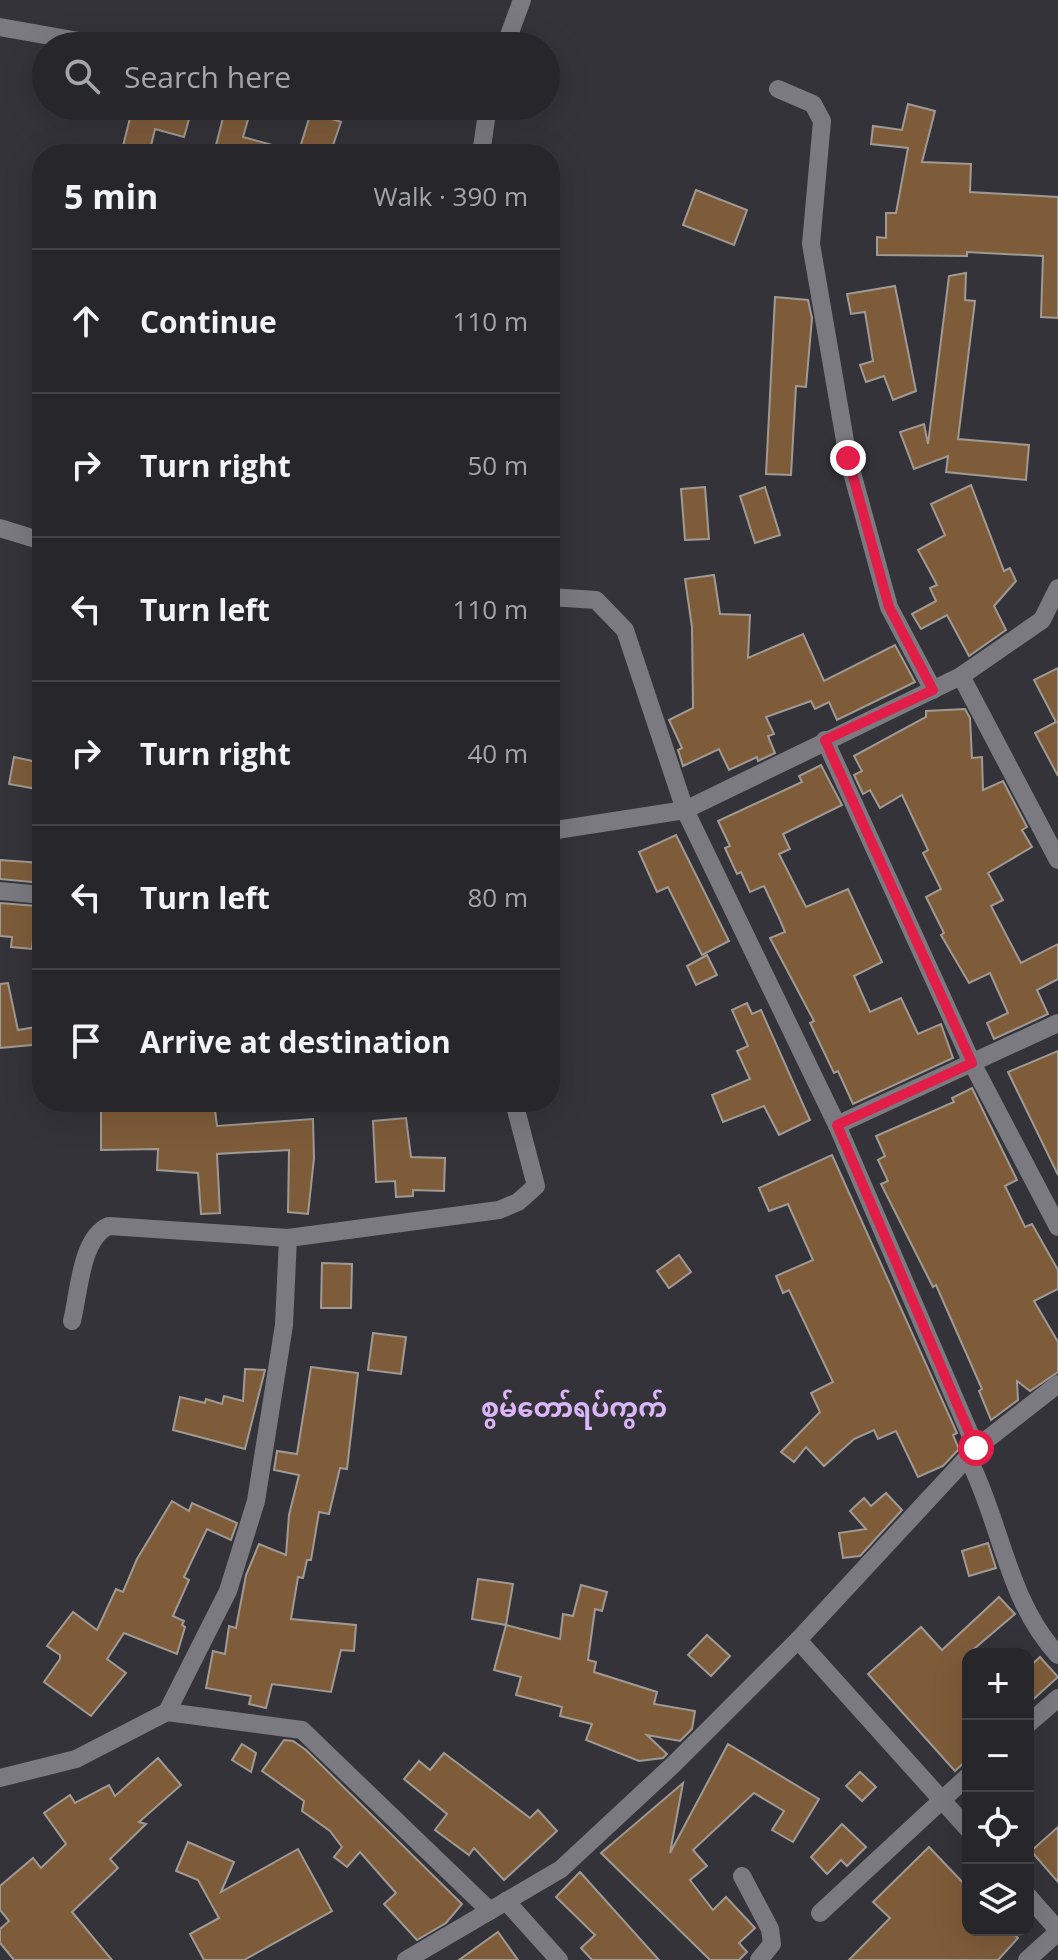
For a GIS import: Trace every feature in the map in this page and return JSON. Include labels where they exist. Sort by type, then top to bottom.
[{"type":"street","points":[[510,32],[522,0]]},
{"type":"street","points":[[0,27],[32,33]]},
{"type":"street","points":[[778,89],[813,104],[822,121],[811,244],[848,458],[889,607],[933,690]]},
{"type":"street","points":[[482,144],[486,120]]},
{"type":"street","points":[[0,528],[32,538]]},
{"type":"street","points":[[560,829],[685,810],[961,676],[1042,620],[1057,591]]},
{"type":"street","points":[[560,598],[596,600],[625,630],[685,810],[837,1125],[972,1454],[1015,1583],[1033,1623],[1058,1655]]},
{"type":"street","points":[[961,676],[1058,860]]},
{"type":"street","points":[[825,740],[972,1063],[1058,1227]]},
{"type":"street","points":[[0,891],[32,894]]},
{"type":"street","points":[[837,1125],[1058,1023]]},
{"type":"street","points":[[72,1321],[91,1242],[98,1230],[109,1226],[288,1238],[499,1210],[518,1202],[536,1186],[517,1112]]},
{"type":"street","points":[[167,1712],[228,1591],[256,1501],[284,1325],[288,1238]]},
{"type":"street","points":[[406,1960],[561,1869],[675,1763],[798,1640],[972,1454],[1058,1384]]},
{"type":"street","points":[[798,1640],[962,1822]]},
{"type":"street","points":[[1033,1720],[1058,1698]]},
{"type":"street","points":[[0,1778],[76,1759],[167,1712],[302,1730],[559,1960]]},
{"type":"street","points":[[820,1913],[962,1781]]},
{"type":"street","points":[[742,1876],[770,1929],[772,1944],[759,1960]]},
{"type":"street","points":[[1027,1960],[1058,1931],[1034,1903]]},
{"type":"building","points":[[908,104],[935,111],[922,162],[971,164],[970,192],[1058,197],[1058,318],[1041,317],[1043,256],[967,252],[967,256],[877,255],[877,237],[886,238],[886,213],[896,213],[908,148],[871,144],[873,126],[902,130]]},
{"type":"building","points":[[130,120],[189,120],[184,137],[155,129],[151,144],[124,144]]},
{"type":"building","points":[[222,120],[248,120],[243,137],[269,144],[216,144]]},
{"type":"building","points":[[309,120],[341,122],[333,144],[301,144]]},
{"type":"building","points":[[696,190],[747,210],[734,245],[683,225]]},
{"type":"building","points":[[966,273],[965,300],[975,301],[958,439],[1029,445],[1026,480],[946,472],[948,456],[914,469],[900,432],[924,424],[928,444],[949,276]]},
{"type":"building","points":[[895,286],[916,391],[893,400],[884,376],[866,382],[860,365],[873,361],[865,312],[851,314],[847,294]]},
{"type":"building","points":[[775,297],[808,300],[812,318],[806,387],[796,386],[791,475],[766,474]]},
{"type":"building","points":[[971,485],[1004,571],[1010,568],[1016,581],[994,606],[1006,630],[969,656],[947,615],[921,629],[912,614],[936,601],[930,588],[937,585],[918,550],[945,535],[931,504]]},
{"type":"building","points":[[705,487],[709,539],[685,540],[681,489]]},
{"type":"building","points":[[765,487],[780,535],[755,543],[740,496]]},
{"type":"building","points":[[714,575],[720,614],[750,615],[748,658],[803,634],[824,681],[895,645],[915,682],[837,720],[829,702],[815,709],[811,701],[766,717],[774,734],[768,736],[775,753],[758,761],[757,757],[729,770],[719,749],[683,766],[678,750],[682,748],[669,720],[693,708],[692,627],[685,579]]},
{"type":"building","points":[[1058,668],[1058,776],[1035,733],[1056,722],[1034,680]]},
{"type":"building","points":[[965,709],[970,718],[972,758],[982,757],[983,790],[1003,781],[1027,827],[1022,830],[1032,847],[988,873],[1003,900],[991,906],[1021,963],[1058,944],[1058,979],[1037,990],[1048,1014],[994,1039],[987,1023],[1008,1013],[990,973],[969,983],[941,935],[944,933],[926,897],[941,889],[923,853],[928,850],[902,795],[880,808],[870,790],[863,794],[854,775],[862,771],[854,756],[926,717],[926,711]]},
{"type":"building","points":[[14,757],[32,761],[32,788],[9,784]]},
{"type":"building","points":[[821,765],[842,805],[783,834],[790,849],[779,854],[806,907],[848,889],[882,962],[854,976],[870,1012],[901,998],[918,1034],[941,1024],[953,1058],[853,1104],[838,1071],[834,1073],[810,1023],[814,1021],[770,938],[785,932],[764,886],[750,892],[741,872],[737,874],[725,848],[730,846],[718,821],[802,782],[799,776]]},
{"type":"building","points":[[676,835],[729,941],[702,955],[668,887],[657,892],[639,852]]},
{"type":"building","points":[[0,860],[32,862],[32,882],[0,879]]},
{"type":"building","points":[[0,903],[32,906],[32,949],[11,947],[12,937],[0,936]]},
{"type":"building","points":[[707,955],[717,975],[696,985],[687,966]]},
{"type":"building","points":[[8,983],[18,1030],[32,1028],[32,1045],[0,1048],[0,984]]},
{"type":"building","points":[[747,1003],[752,1014],[761,1010],[810,1120],[779,1135],[764,1106],[723,1122],[712,1095],[750,1079],[737,1051],[748,1046],[732,1010]]},
{"type":"building","points":[[1058,1051],[1058,1175],[1008,1072]]},
{"type":"building","points":[[972,1088],[1017,1180],[1005,1186],[1025,1227],[1032,1224],[1058,1270],[1058,1289],[1034,1301],[1058,1342],[1058,1372],[1030,1391],[1017,1381],[1018,1400],[991,1420],[979,1391],[982,1389],[936,1285],[933,1287],[881,1184],[888,1181],[878,1160],[885,1156],[876,1136],[954,1102],[952,1098]]},
{"type":"building","points":[[101,1112],[215,1112],[217,1126],[313,1119],[314,1158],[308,1214],[288,1212],[289,1150],[217,1154],[220,1213],[201,1214],[198,1173],[157,1170],[158,1149],[101,1150]]},
{"type":"building","points":[[406,1118],[411,1157],[445,1158],[444,1191],[413,1190],[413,1196],[396,1197],[395,1181],[376,1182],[373,1121]]},
{"type":"building","points":[[832,1155],[957,1433],[953,1435],[959,1449],[943,1466],[918,1477],[896,1431],[878,1439],[874,1430],[854,1439],[824,1466],[806,1447],[794,1462],[781,1452],[820,1412],[811,1393],[833,1382],[789,1290],[783,1293],[776,1276],[813,1260],[788,1204],[769,1211],[759,1188]]},
{"type":"building","points":[[679,1255],[691,1272],[669,1288],[657,1271]]},
{"type":"building","points":[[322,1263],[352,1264],[351,1308],[321,1308]]},
{"type":"building","points":[[373,1333],[406,1337],[401,1374],[368,1370]]},
{"type":"building","points":[[311,1367],[358,1373],[347,1469],[340,1468],[329,1514],[319,1512],[311,1560],[307,1560],[303,1578],[298,1577],[291,1619],[356,1625],[354,1651],[341,1650],[331,1692],[272,1684],[266,1708],[249,1704],[251,1696],[206,1688],[213,1651],[225,1654],[229,1626],[236,1628],[246,1575],[259,1544],[286,1555],[289,1515],[299,1475],[274,1470],[277,1451],[297,1454]]},
{"type":"building","points":[[245,1369],[265,1370],[245,1449],[173,1430],[180,1397],[205,1403],[206,1399],[222,1404],[224,1396],[243,1401]]},
{"type":"building","points":[[886,1493],[902,1510],[860,1556],[843,1558],[839,1533],[866,1529],[850,1511],[864,1498],[871,1506]]},
{"type":"building","points":[[172,1501],[189,1511],[192,1503],[237,1523],[231,1540],[207,1529],[184,1577],[189,1580],[173,1616],[184,1621],[182,1625],[185,1627],[177,1654],[124,1633],[107,1659],[126,1673],[91,1716],[44,1682],[60,1659],[60,1655],[47,1646],[73,1612],[97,1630],[116,1589],[123,1592],[137,1559]]},
{"type":"building","points":[[988,1543],[996,1568],[969,1576],[962,1551]]},
{"type":"building","points":[[478,1579],[513,1584],[506,1625],[472,1619]]},
{"type":"building","points":[[581,1585],[607,1592],[602,1611],[595,1609],[588,1660],[596,1662],[594,1672],[657,1692],[654,1704],[695,1711],[692,1729],[680,1741],[647,1735],[667,1754],[663,1758],[639,1761],[586,1740],[592,1724],[560,1716],[562,1707],[516,1695],[521,1677],[494,1670],[506,1625],[560,1639],[563,1614],[573,1616]]},
{"type":"building","points":[[999,1597],[1015,1614],[975,1648],[962,1648],[962,1765],[955,1771],[868,1674],[921,1627],[942,1650]]},
{"type":"building","points":[[707,1635],[730,1656],[711,1676],[688,1655]]},
{"type":"building","points":[[1040,1657],[1058,1677],[1034,1699],[1034,1662]]},
{"type":"building","points":[[284,1740],[293,1741],[306,1750],[462,1904],[446,1923],[417,1940],[384,1904],[396,1893],[360,1852],[347,1867],[334,1857],[342,1847],[330,1831],[302,1811],[304,1801],[262,1771]]},
{"type":"building","points":[[242,1744],[256,1753],[251,1772],[232,1760]]},
{"type":"building","points":[[728,1744],[819,1799],[793,1842],[772,1830],[784,1811],[754,1793],[693,1850],[707,1866],[690,1880],[713,1910],[726,1897],[755,1928],[739,1943],[747,1952],[739,1960],[710,1960],[601,1853],[683,1783],[670,1853]]},
{"type":"building","points":[[444,1753],[530,1818],[538,1810],[557,1831],[504,1880],[474,1848],[469,1855],[435,1830],[447,1814],[404,1779],[419,1761],[430,1770]]},
{"type":"building","points":[[158,1758],[181,1785],[139,1822],[146,1824],[110,1859],[118,1868],[72,1912],[112,1960],[14,1960],[0,1943],[0,1929],[9,1921],[0,1910],[0,1886],[33,1858],[41,1868],[66,1844],[44,1813],[70,1795],[75,1803],[109,1785],[115,1796]]},
{"type":"building","points":[[860,1772],[876,1787],[862,1801],[846,1786]]},
{"type":"building","points":[[842,1824],[866,1847],[847,1866],[841,1860],[827,1874],[811,1857]]},
{"type":"building","points":[[1058,1827],[1058,1882],[1034,1854],[1034,1848]]},
{"type":"building","points":[[188,1842],[234,1862],[221,1892],[298,1849],[332,1911],[244,1960],[204,1960],[190,1934],[219,1918],[198,1880],[176,1871]]},
{"type":"building","points":[[929,1847],[962,1882],[962,1936],[1018,1938],[998,1960],[849,1960],[890,1918],[873,1902]]},
{"type":"building","points":[[580,1872],[659,1960],[592,1960],[581,1948],[595,1935],[556,1897]]},
{"type":"building","points":[[498,1932],[518,1960],[459,1960]]},
{"type":"district","name":"စွမ်တော်ရပ်ကွက်","points":[[574,1408]]},
{"type":"route","points":[[848,458],[889,607],[933,690],[825,740],[972,1063],[837,1125],[976,1448]]}]
